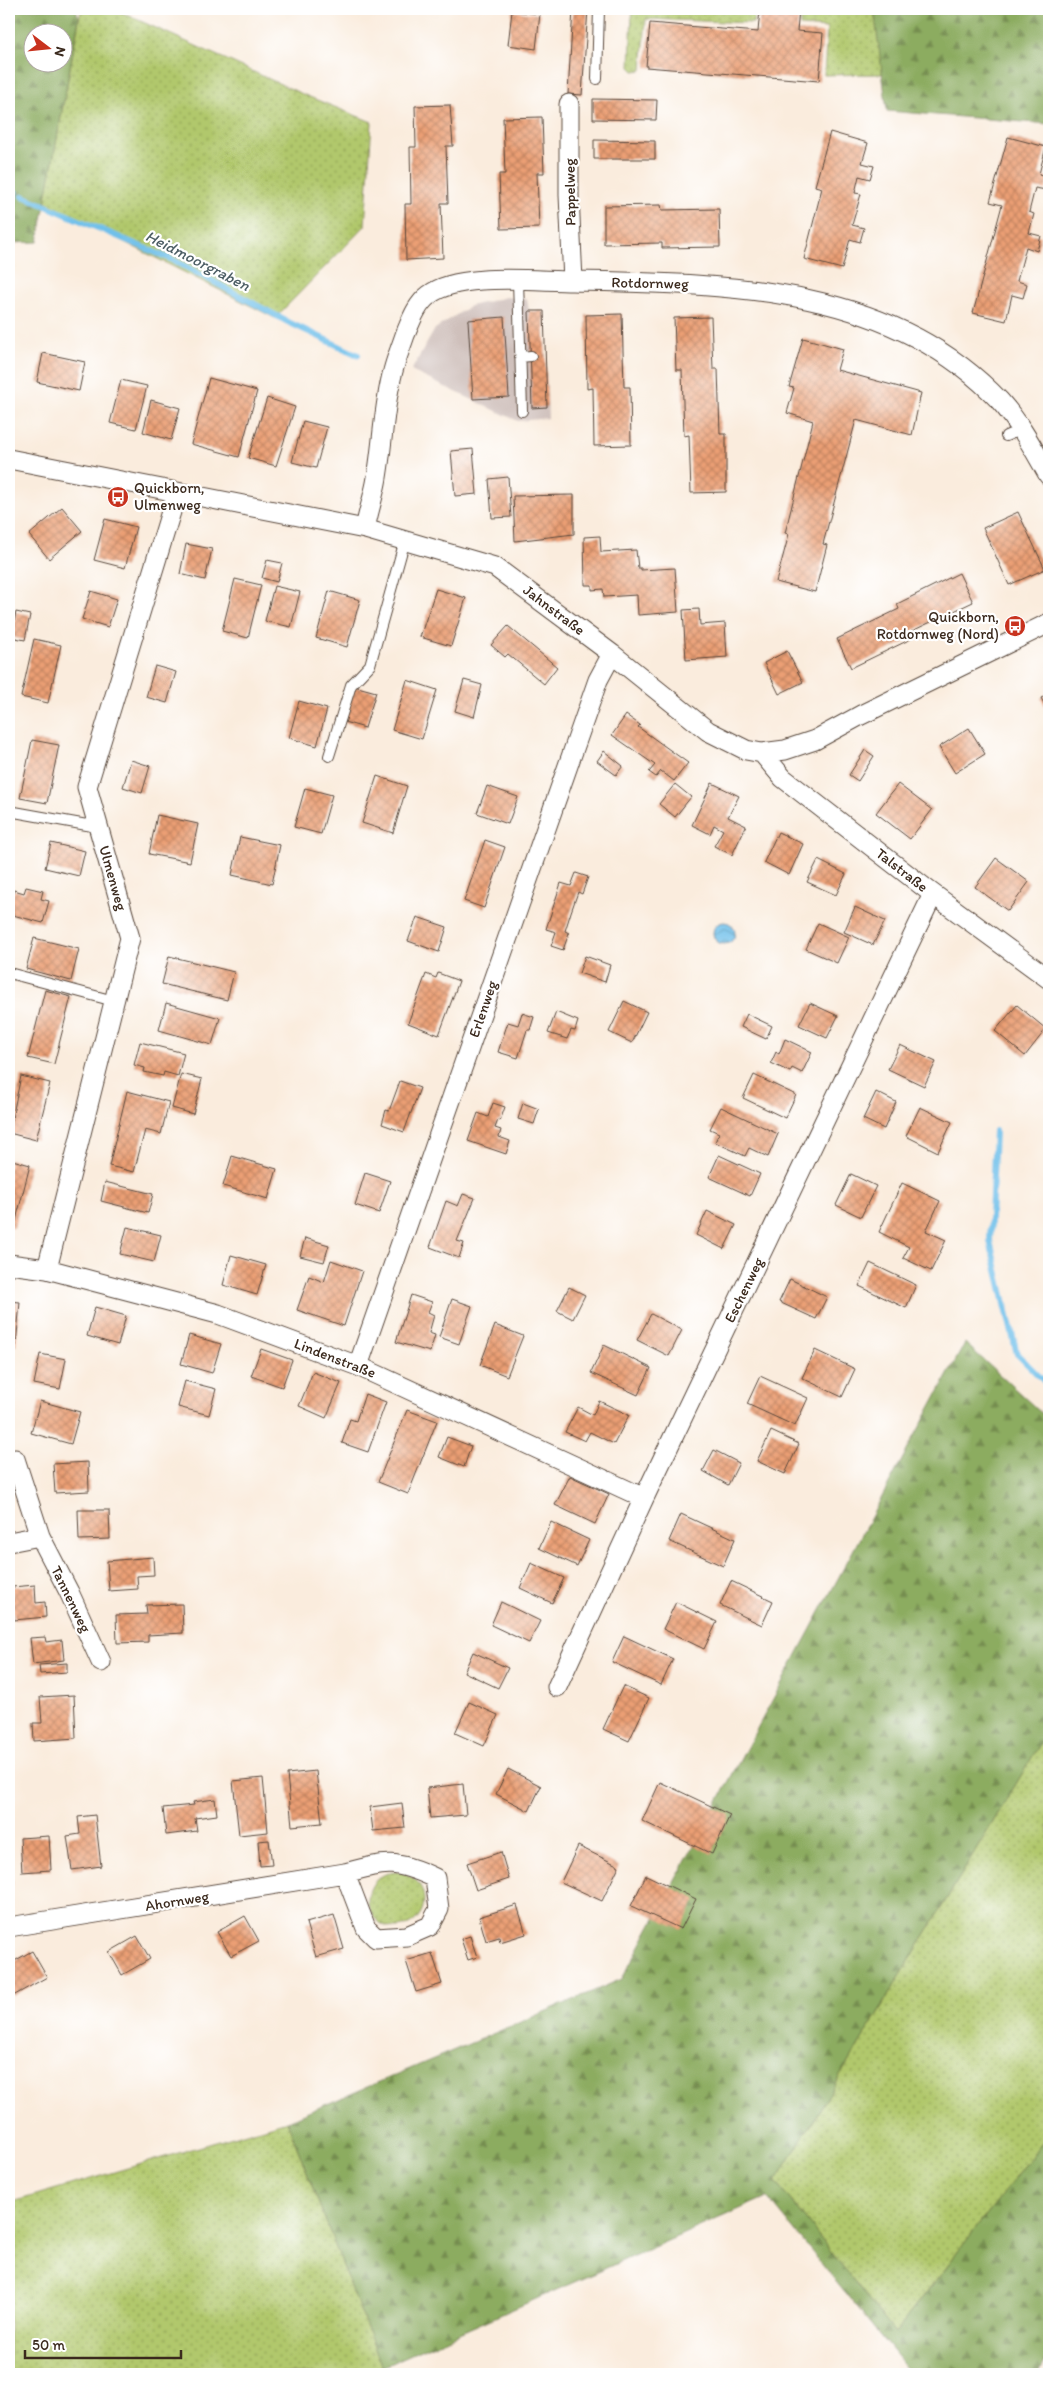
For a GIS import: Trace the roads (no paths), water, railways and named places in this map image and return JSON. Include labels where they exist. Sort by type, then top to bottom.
[{"type":"street","name":"Pappelweg","points":[[569,104],[573,281]]},
{"type":"street","name":"Rotdornweg","points":[[365,529],[376,482],[392,371],[414,313],[429,294],[471,280],[697,284],[759,289],[868,315],[949,356],[1000,402],[1014,433],[1049,476]]},
{"type":"street","name":"Jahnstraße","points":[[9,459],[365,529],[495,566],[612,654],[708,730],[746,750],[762,753],[786,750],[815,740],[860,714],[1049,623]]},
{"type":"street","name":"Ulmenweg","points":[[47,1269],[130,938],[87,787],[177,492]]},
{"type":"street","name":"Erlenweg","points":[[358,1366],[598,680],[612,654]]},
{"type":"street","name":"Talstraße","points":[[762,753],[783,778],[933,894],[1049,979]]},
{"type":"street","name":"Eschenweg","points":[[557,1687],[644,1498],[933,894]]},
{"type":"street","name":"Lindenstraße","points":[[9,1264],[47,1269],[218,1314],[358,1366],[644,1498]]},
{"type":"street","name":"Tannenweg","points":[[15,1459],[40,1536],[69,1592],[100,1662]]},
{"type":"street","points":[[9,1542],[40,1536]]},
{"type":"street","name":"Ahornweg","points":[[9,1927],[345,1873],[383,1863],[410,1866],[435,1878],[439,1909],[430,1926],[406,1936],[376,1938],[366,1928],[345,1873]]},
{"type":"lane","points":[[597,79],[599,9]]},
{"type":"lane","points":[[518,280],[525,356],[522,411]]},
{"type":"lane","points":[[329,756],[351,685],[370,665],[405,540]]},
{"type":"lane","points":[[9,811],[98,827]]},
{"type":"lane","points":[[9,973],[114,1001]]},
{"type":"water","points":[[724,922],[732,925],[735,933],[732,941],[724,944],[716,941],[713,933],[716,925]]},
{"type":"waterway","points":[[9,189],[15,192]]},
{"type":"waterway","name":"Heidmoorgraben","points":[[23,196],[175,261],[288,322],[358,355]]},
{"type":"waterway","name":"Heidmoorgraben","points":[[995,1131],[990,1241],[1017,1354],[1049,1386]]},
{"type":"place","name":"Quickborn, Ulmenweg","points":[[118,497]]},
{"type":"place","name":"Quickborn, Rotdornweg (Nord)","points":[[1015,626]]}]
